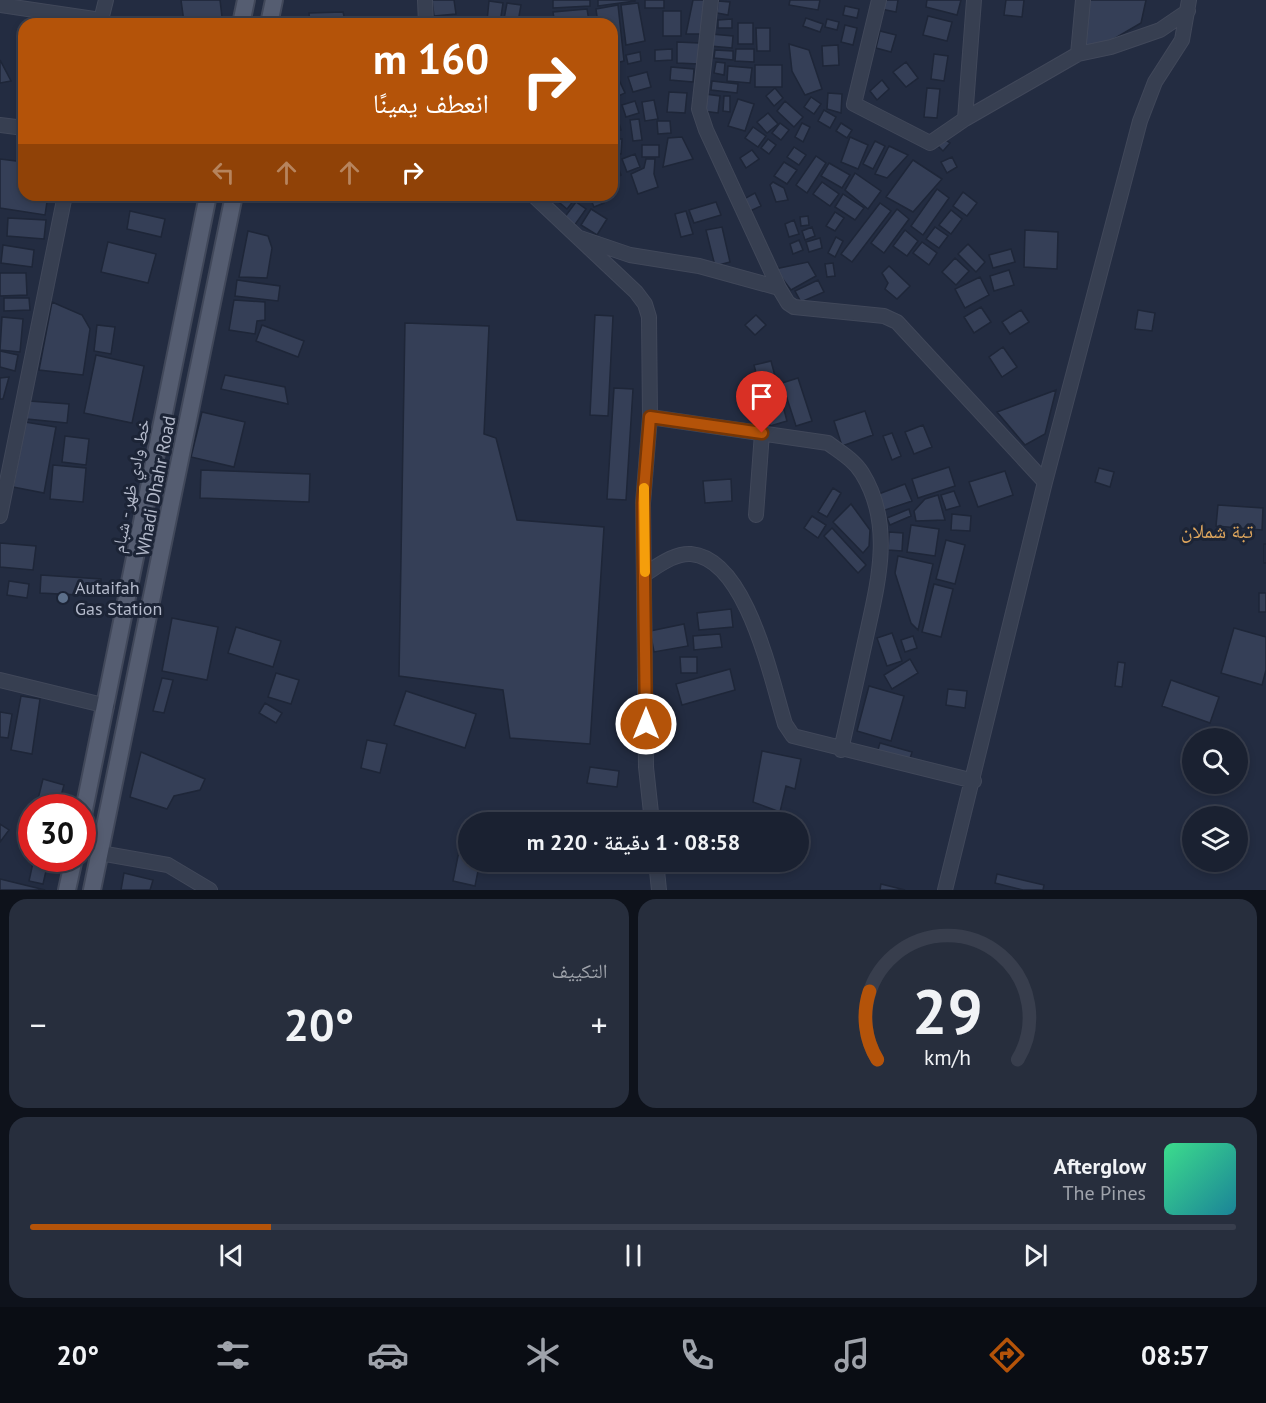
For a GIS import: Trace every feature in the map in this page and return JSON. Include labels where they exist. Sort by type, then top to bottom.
[{"type":"main road","points":[[243,18],[246,0]]},
{"type":"main road","points":[[270,18],[274,0]]},
{"type":"main road","name":"خط وادي ظهر - شبام","points":[[88,794],[207,201]]},
{"type":"main road","name":"Whadi Dhahr Road","points":[[92,890],[233,201]]},
{"type":"main road","points":[[67,890],[71,872]]},
{"type":"street","points":[[102,18],[106,0]]},
{"type":"street","points":[[425,0],[426,18]]},
{"type":"street","points":[[711,0],[699,109],[706,130],[788,303],[794,307],[884,315],[897,322],[1045,482]]},
{"type":"street","points":[[879,0],[854,104],[930,143],[965,119],[1078,54],[1111,47],[1160,30],[1189,6]]},
{"type":"street","points":[[965,119],[974,0]]},
{"type":"street","points":[[1078,54],[1083,0]]},
{"type":"street","points":[[0,4],[79,18]]},
{"type":"street","points":[[945,890],[974,781],[1045,482],[1140,121],[1155,82],[1182,40],[1189,6]]},
{"type":"street","points":[[0,125],[18,127]]},
{"type":"street","points":[[0,516],[64,201]]},
{"type":"street","points":[[539,201],[636,292],[645,304],[649,317],[650,417],[643,503],[646,767],[651,812]]},
{"type":"street","points":[[575,236],[630,255],[699,266],[779,288]]},
{"type":"street","points":[[650,417],[828,443],[851,459],[870,487],[881,528],[882,567],[842,750]]},
{"type":"street","points":[[756,514],[762,433]]},
{"type":"street","points":[[645,574],[680,555],[691,554],[707,559],[719,567],[741,595],[789,731],[798,739],[974,781]]},
{"type":"street","points":[[0,680],[107,706]]},
{"type":"street","points":[[100,853],[168,865],[210,890]]},
{"type":"street","points":[[657,872],[659,890]]},
{"type":"building","points":[[181,0],[220,0],[222,17],[183,18]]},
{"type":"building","points":[[432,0],[454,0],[456,14],[434,16]]},
{"type":"building","points":[[553,0],[590,0],[590,6],[553,8]]},
{"type":"building","points":[[598,0],[635,0],[635,1],[598,6]]},
{"type":"building","points":[[645,0],[664,0],[664,8],[645,8]]},
{"type":"building","points":[[693,0],[707,0],[702,34],[686,34]]},
{"type":"building","points":[[790,0],[820,0],[818,10],[789,5]]},
{"type":"building","points":[[882,0],[898,0],[896,12],[881,9]]},
{"type":"building","points":[[927,0],[961,0],[957,15],[926,7]]},
{"type":"building","points":[[1006,0],[1024,0],[1022,17],[1004,15]]},
{"type":"building","points":[[1088,0],[1146,0],[1141,23],[1112,40],[1084,47]]},
{"type":"building","points":[[489,1],[503,3],[501,18],[487,18]]},
{"type":"building","points":[[718,1],[730,2],[728,15],[717,13]]},
{"type":"building","points":[[507,3],[521,5],[519,18],[504,18]]},
{"type":"building","points":[[638,3],[645,41],[626,45],[621,5]]},
{"type":"building","points":[[618,5],[624,61],[618,62],[618,18],[597,18],[596,9]]},
{"type":"building","points":[[845,6],[859,9],[857,18],[843,15]]},
{"type":"building","points":[[587,9],[588,18],[554,18],[553,12]]},
{"type":"building","points":[[663,11],[681,11],[681,36],[663,36]]},
{"type":"building","points":[[343,12],[344,18],[309,18],[309,13]]},
{"type":"building","points":[[928,16],[952,22],[947,41],[923,35]]},
{"type":"building","points":[[806,18],[823,24],[820,32],[803,26]]},
{"type":"building","points":[[732,19],[732,28],[718,28],[718,20]]},
{"type":"building","points":[[827,19],[839,22],[837,30],[825,27]]},
{"type":"building","points":[[738,23],[753,23],[753,44],[738,44]]},
{"type":"building","points":[[845,25],[857,28],[853,45],[841,42]]},
{"type":"building","points":[[756,28],[770,28],[770,51],[757,51]]},
{"type":"building","points":[[880,31],[896,35],[891,52],[876,48]]},
{"type":"building","points":[[711,34],[733,36],[732,48],[710,46]]},
{"type":"building","points":[[677,42],[699,43],[699,64],[677,63]]},
{"type":"building","points":[[789,44],[809,50],[822,89],[805,95],[792,71]]},
{"type":"building","points":[[838,45],[839,65],[823,66],[822,46]]},
{"type":"building","points":[[672,49],[672,60],[655,61],[655,50]]},
{"type":"building","points":[[736,49],[754,49],[754,62],[735,61]]},
{"type":"building","points":[[715,50],[733,51],[733,60],[714,58]]},
{"type":"building","points":[[640,52],[641,61],[628,64],[626,55]]},
{"type":"building","points":[[934,54],[948,56],[944,81],[931,79]]},
{"type":"building","points":[[0,60],[11,81],[0,83]]},
{"type":"building","points":[[716,62],[725,63],[724,75],[714,73]]},
{"type":"building","points":[[906,62],[918,78],[906,87],[893,72]]},
{"type":"building","points":[[755,65],[782,65],[782,87],[755,87]]},
{"type":"building","points":[[728,66],[752,68],[750,83],[727,81]]},
{"type":"building","points":[[671,67],[694,69],[693,82],[670,80]]},
{"type":"building","points":[[647,72],[651,87],[633,92],[628,77]]},
{"type":"building","points":[[618,80],[625,93],[618,96]]},
{"type":"building","points":[[882,80],[889,89],[877,100],[870,91]]},
{"type":"building","points":[[712,81],[738,84],[737,93],[711,90]]},
{"type":"building","points":[[775,88],[783,98],[774,106],[766,96]]},
{"type":"building","points":[[927,88],[940,89],[937,118],[924,117]]},
{"type":"building","points":[[669,92],[687,93],[685,113],[667,112]]},
{"type":"building","points":[[828,93],[842,94],[841,113],[827,109]]},
{"type":"building","points":[[705,94],[720,96],[718,113],[703,111]]},
{"type":"building","points":[[724,96],[730,96],[730,112],[723,111]]},
{"type":"building","points":[[811,97],[821,104],[814,114],[804,107]]},
{"type":"building","points":[[738,99],[754,104],[745,131],[728,126]]},
{"type":"building","points":[[654,100],[658,119],[645,121],[642,102]]},
{"type":"building","points":[[635,101],[639,113],[626,117],[622,105]]},
{"type":"building","points":[[785,101],[803,117],[794,127],[777,111]]},
{"type":"building","points":[[824,110],[836,117],[830,128],[818,121]]},
{"type":"building","points":[[768,113],[778,124],[767,133],[757,122]]},
{"type":"building","points":[[639,119],[642,140],[633,141],[630,120]]},
{"type":"building","points":[[657,121],[670,121],[671,133],[658,134]]},
{"type":"building","points":[[780,123],[789,130],[781,140],[772,133]]},
{"type":"building","points":[[802,123],[810,127],[803,142],[795,137]]},
{"type":"building","points":[[841,123],[852,130],[847,138],[836,131]]},
{"type":"building","points":[[753,127],[766,136],[758,147],[745,138]]},
{"type":"building","points":[[682,137],[693,159],[663,167],[668,138]]},
{"type":"building","points":[[850,137],[868,145],[858,169],[841,162]]},
{"type":"building","points":[[618,139],[622,139],[621,154],[618,154]]},
{"type":"building","points":[[768,139],[776,145],[769,154],[761,148]]},
{"type":"building","points":[[944,139],[950,143],[943,151],[938,146]]},
{"type":"building","points":[[875,141],[885,146],[873,169],[863,164]]},
{"type":"building","points":[[642,145],[659,145],[659,157],[642,157]]},
{"type":"building","points":[[889,146],[908,155],[887,178],[875,174]]},
{"type":"building","points":[[794,147],[806,155],[799,165],[787,157]]},
{"type":"building","points":[[752,150],[759,159],[746,168],[740,158]]},
{"type":"building","points":[[635,154],[640,167],[627,172],[622,159]]},
{"type":"building","points":[[816,156],[826,163],[807,193],[796,185]]},
{"type":"building","points":[[952,157],[957,167],[947,173],[941,162]]},
{"type":"building","points":[[0,159],[18,161],[18,201],[47,201],[45,215],[0,208]]},
{"type":"building","points":[[646,159],[655,159],[654,174],[658,187],[638,194],[631,174],[644,168]]},
{"type":"building","points":[[913,160],[942,179],[913,212],[886,197]]},
{"type":"building","points":[[784,162],[797,170],[787,184],[774,176]]},
{"type":"building","points":[[829,163],[850,175],[842,188],[821,176]]},
{"type":"building","points":[[855,173],[881,191],[868,209],[845,190]]},
{"type":"building","points":[[773,182],[784,188],[788,200],[776,202],[770,185]]},
{"type":"building","points":[[822,182],[839,194],[830,206],[813,194]]},
{"type":"building","points":[[937,189],[949,198],[923,235],[911,226]]},
{"type":"building","points":[[963,192],[977,203],[967,216],[953,206]]},
{"type":"building","points":[[755,193],[761,206],[748,212],[742,200]]},
{"type":"building","points":[[843,194],[864,208],[855,220],[835,207]]},
{"type":"building","points":[[558,201],[573,201],[567,209]]},
{"type":"building","points":[[592,201],[603,201],[604,203],[594,207]]},
{"type":"building","points":[[576,202],[586,209],[574,226],[564,218]]},
{"type":"building","points":[[716,202],[721,215],[694,223],[689,210]]},
{"type":"building","points":[[880,203],[891,211],[852,262],[841,254]]},
{"type":"building","points":[[591,209],[607,219],[597,235],[581,225]]},
{"type":"building","points":[[897,209],[909,219],[884,253],[871,243]]},
{"type":"building","points":[[951,210],[962,219],[951,234],[939,225]]},
{"type":"building","points":[[130,211],[165,219],[161,237],[127,229]]},
{"type":"building","points":[[686,211],[693,234],[681,237],[675,214]]},
{"type":"building","points":[[835,212],[844,218],[835,231],[826,226]]},
{"type":"building","points":[[808,216],[809,225],[801,226],[800,217]]},
{"type":"building","points":[[8,218],[46,220],[44,239],[7,236]]},
{"type":"building","points":[[794,220],[799,234],[789,237],[785,224]]},
{"type":"building","points":[[722,227],[730,262],[715,266],[706,230]]},
{"type":"building","points":[[812,227],[815,236],[805,240],[802,231]]},
{"type":"building","points":[[935,227],[948,236],[939,248],[926,239]]},
{"type":"building","points":[[905,230],[918,241],[907,256],[893,246]]},
{"type":"building","points":[[1025,230],[1058,232],[1057,269],[1024,267]]},
{"type":"building","points":[[248,231],[268,236],[272,248],[267,278],[239,277]]},
{"type":"building","points":[[836,237],[843,241],[835,257],[828,253]]},
{"type":"building","points":[[820,238],[822,248],[809,252],[806,242]]},
{"type":"building","points":[[799,240],[803,250],[793,254],[790,244]]},
{"type":"building","points":[[108,242],[156,254],[148,283],[101,272]]},
{"type":"building","points":[[922,242],[937,253],[929,265],[913,253]]},
{"type":"building","points":[[968,244],[985,262],[976,272],[958,254]]},
{"type":"building","points":[[3,245],[34,250],[32,267],[1,263]]},
{"type":"building","points":[[1011,249],[1015,262],[993,268],[989,255]]},
{"type":"building","points":[[955,258],[969,271],[956,285],[942,272]]},
{"type":"building","points":[[808,262],[816,276],[791,290],[775,269]]},
{"type":"building","points":[[833,263],[835,276],[827,277],[825,264]]},
{"type":"building","points":[[889,266],[910,286],[897,299],[885,289],[888,283],[882,273]]},
{"type":"building","points":[[1009,270],[1014,285],[994,291],[990,276]]},
{"type":"building","points":[[0,273],[26,273],[27,295],[0,296]]},
{"type":"building","points":[[980,277],[989,295],[965,308],[955,289]]},
{"type":"building","points":[[237,280],[280,286],[278,301],[235,296]]},
{"type":"building","points":[[818,280],[824,292],[801,302],[795,291]]},
{"type":"building","points":[[4,298],[29,298],[30,310],[4,311]]},
{"type":"building","points":[[234,300],[265,302],[265,320],[257,321],[255,334],[229,330]]},
{"type":"building","points":[[52,302],[82,315],[90,329],[83,375],[39,370]]},
{"type":"building","points":[[981,307],[991,322],[974,333],[964,317]]},
{"type":"building","points":[[1021,310],[1029,322],[1010,334],[1002,322]]},
{"type":"building","points":[[1138,310],[1155,313],[1152,331],[1135,329]]},
{"type":"building","points":[[595,315],[613,316],[608,416],[590,415]]},
{"type":"building","points":[[756,315],[766,325],[755,335],[745,325]]},
{"type":"building","points":[[2,317],[23,319],[20,352],[0,350]]},
{"type":"building","points":[[405,323],[489,326],[484,434],[496,438],[517,520],[604,527],[590,744],[510,738],[503,690],[399,676]]},
{"type":"building","points":[[97,325],[115,327],[111,354],[94,351]]},
{"type":"building","points":[[262,325],[304,341],[298,357],[256,341]]},
{"type":"building","points":[[1003,347],[1017,367],[1002,377],[989,357]]},
{"type":"building","points":[[0,351],[18,355],[15,371],[0,367]]},
{"type":"building","points":[[96,355],[144,366],[132,423],[84,413]]},
{"type":"building","points":[[771,361],[787,421],[770,426],[754,365]]},
{"type":"building","points":[[225,375],[285,387],[288,404],[221,389]]},
{"type":"building","points":[[9,377],[3,399],[0,399],[0,378]]},
{"type":"building","points":[[798,378],[812,421],[796,426],[782,383]]},
{"type":"building","points":[[614,388],[633,389],[626,500],[607,499]]},
{"type":"building","points":[[1056,390],[1045,434],[1025,445],[997,412]]},
{"type":"building","points":[[29,401],[69,404],[67,423],[27,419]]},
{"type":"building","points":[[865,411],[873,435],[842,446],[834,421]]},
{"type":"building","points":[[202,412],[245,422],[234,467],[191,457]]},
{"type":"building","points":[[25,422],[56,427],[44,493],[13,487]]},
{"type":"building","points":[[923,425],[932,447],[914,454],[905,432]]},
{"type":"building","points":[[892,433],[901,456],[892,460],[883,436]]},
{"type":"building","points":[[65,436],[89,439],[86,465],[62,462]]},
{"type":"building","points":[[53,465],[86,468],[83,502],[50,499]]},
{"type":"building","points":[[949,467],[955,486],[918,498],[912,479]]},
{"type":"building","points":[[1099,468],[1114,472],[1110,487],[1095,482]]},
{"type":"building","points":[[201,470],[310,474],[309,502],[200,498]]},
{"type":"building","points":[[1005,471],[1013,495],[978,507],[969,482]]},
{"type":"building","points":[[731,479],[732,501],[705,503],[703,481]]},
{"type":"building","points":[[905,484],[912,501],[882,511],[876,495]]},
{"type":"building","points":[[833,488],[841,493],[827,517],[818,512]]},
{"type":"building","points":[[954,491],[960,506],[946,510],[941,495]]},
{"type":"building","points":[[938,495],[945,520],[916,521],[914,511],[925,499]]},
{"type":"building","points":[[851,504],[870,530],[869,546],[863,553],[833,522]]},
{"type":"building","points":[[1218,505],[1263,508],[1262,530],[1216,526]]},
{"type":"building","points":[[909,509],[911,516],[890,525],[887,518]]},
{"type":"building","points":[[952,514],[971,516],[970,531],[951,530]]},
{"type":"building","points":[[812,516],[826,525],[818,538],[804,528]]},
{"type":"building","points":[[911,525],[939,529],[935,556],[907,552]]},
{"type":"building","points":[[832,528],[866,565],[858,573],[824,536]]},
{"type":"building","points":[[889,532],[903,533],[902,551],[888,550]]},
{"type":"building","points":[[946,540],[965,545],[955,584],[936,579]]},
{"type":"building","points":[[0,543],[36,546],[33,570],[0,567]]},
{"type":"building","points":[[1264,544],[1266,544],[1266,563],[1264,563]]},
{"type":"building","points":[[898,556],[933,564],[918,630],[911,623],[895,573]]},
{"type":"building","points":[[41,575],[101,579],[100,596],[40,593]]},
{"type":"building","points":[[9,581],[29,584],[27,598],[7,595]]},
{"type":"building","points":[[934,584],[953,589],[941,637],[922,632]]},
{"type":"building","points":[[1259,593],[1266,593],[1266,612],[1259,612]]},
{"type":"building","points":[[731,609],[733,627],[699,630],[697,613]]},
{"type":"building","points":[[172,618],[218,627],[207,680],[162,671]]},
{"type":"building","points":[[684,624],[688,646],[654,652],[650,631]]},
{"type":"building","points":[[236,627],[281,641],[273,667],[228,653]]},
{"type":"building","points":[[1234,628],[1266,637],[1266,670],[1262,685],[1221,673]]},
{"type":"building","points":[[892,633],[902,661],[887,666],[877,638]]},
{"type":"building","points":[[720,634],[722,647],[694,650],[693,636]]},
{"type":"building","points":[[913,636],[917,648],[905,652],[901,640]]},
{"type":"building","points":[[680,657],[697,657],[697,673],[681,673]]},
{"type":"building","points":[[910,659],[918,673],[892,689],[884,675]]},
{"type":"building","points":[[1118,662],[1125,663],[1122,687],[1115,686]]},
{"type":"building","points":[[730,669],[735,690],[682,705],[676,684]]},
{"type":"building","points":[[276,673],[299,680],[291,704],[268,697]]},
{"type":"building","points":[[162,678],[173,680],[164,713],[153,711]]},
{"type":"building","points":[[1171,680],[1219,697],[1210,723],[1162,706]]},
{"type":"building","points":[[869,686],[904,696],[891,741],[857,731]]},
{"type":"building","points":[[948,689],[967,691],[965,708],[946,705]]},
{"type":"building","points":[[406,691],[476,714],[465,748],[394,725]]},
{"type":"building","points":[[21,696],[40,699],[32,754],[11,750]]},
{"type":"building","points":[[265,703],[282,713],[276,723],[259,713]]},
{"type":"building","points":[[0,712],[12,714],[8,738],[0,737]]},
{"type":"building","points":[[367,740],[387,744],[380,773],[361,768]]},
{"type":"building","points":[[880,743],[912,752],[909,762],[877,753]]},
{"type":"building","points":[[762,751],[801,759],[795,789],[786,786],[780,812],[753,802]]},
{"type":"building","points":[[141,752],[205,779],[200,790],[174,796],[167,809],[130,797]]},
{"type":"building","points":[[590,767],[619,771],[617,787],[587,783]]},
{"type":"building","points":[[43,779],[64,785],[62,794],[39,794]]},
{"type":"building","points":[[0,824],[9,830],[0,842]]},
{"type":"building","points":[[458,856],[458,872],[478,872],[475,886],[453,881]]},
{"type":"building","points":[[31,872],[46,872],[43,884],[29,881]]},
{"type":"building","points":[[124,873],[153,880],[150,890],[121,890]]},
{"type":"building","points":[[997,874],[1044,885],[1043,890],[1023,890],[995,883]]},
{"type":"building","points":[[0,879],[45,890],[0,890]]},
{"type":"building","points":[[881,884],[905,890],[880,890]]},
{"type":"slow traffic","points":[[644,488],[645,572]]},
{"type":"place","name":"Autaifah Gas Station","points":[[63,598]]},
{"type":"district","name":"تبة شملان","points":[[1217,531]]},
{"type":"route","points":[[646,724],[643,503],[650,417],[762,433]]}]
